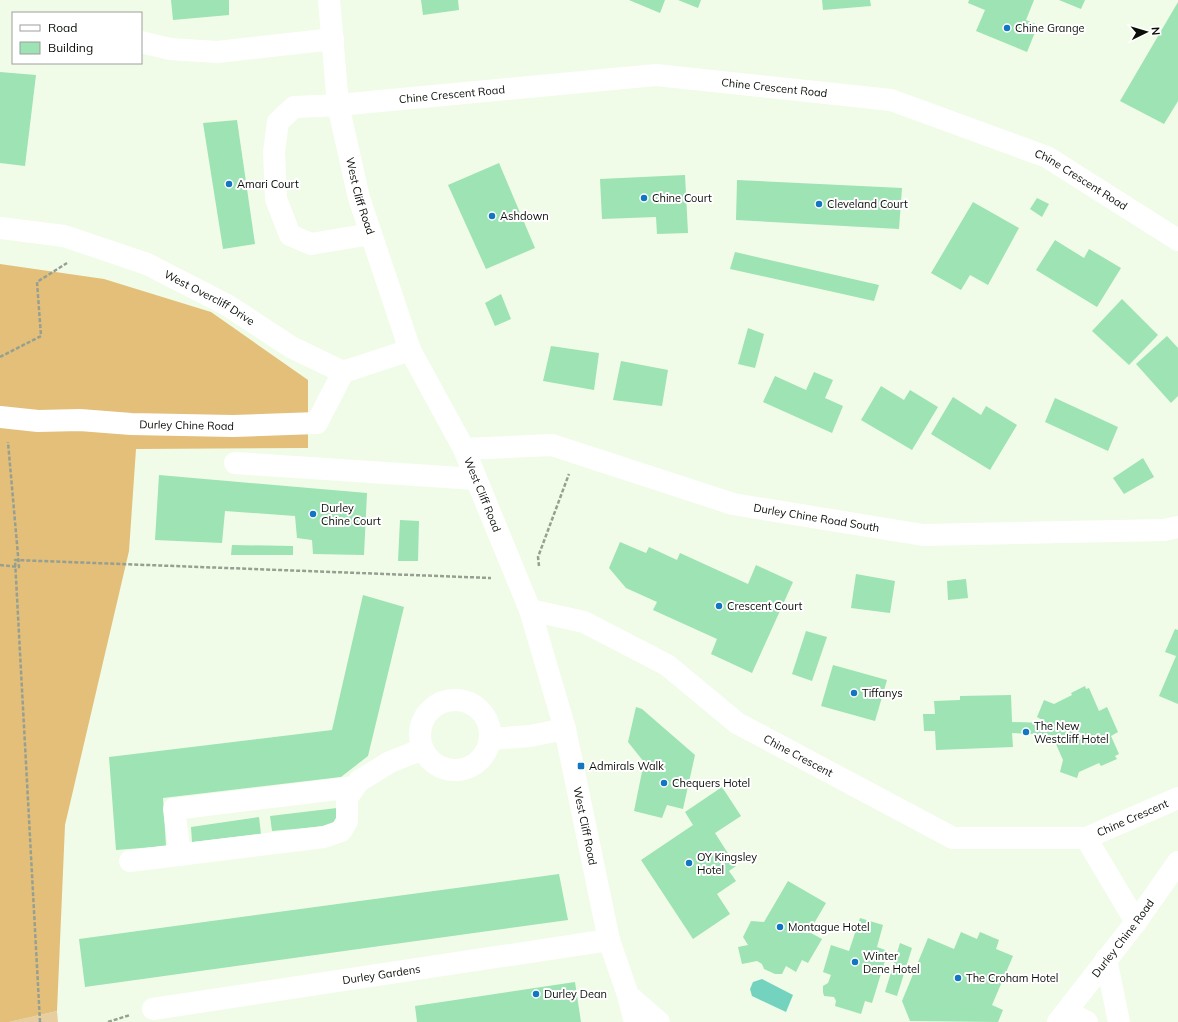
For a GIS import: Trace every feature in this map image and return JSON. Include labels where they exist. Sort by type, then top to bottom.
[{"type":"street","name":"West Cliff Road","points":[[329,0],[338,105],[359,198],[410,350],[464,449],[530,610],[565,729],[609,940],[628,995],[635,1022]]},
{"type":"street","points":[[142,42],[170,49],[217,52],[333,39]]},
{"type":"street","name":"Chine Crescent Road","points":[[371,234],[311,244],[290,235],[276,199],[274,152],[278,122],[294,107],[338,105],[656,74],[891,100],[1047,158],[1178,240]]},
{"type":"street","name":"West Overcliff Drive","points":[[0,228],[64,236],[147,264],[228,305],[291,347],[343,372]]},
{"type":"street","points":[[343,372],[410,350]]},
{"type":"street","name":"Durley Chine Road","points":[[3,417],[38,421],[80,420],[131,424],[226,426],[317,423],[343,372]]},
{"type":"street","name":"Durley Chine Road South","points":[[464,449],[552,445],[733,504],[923,535],[1164,530],[1178,527]]},
{"type":"street","points":[[235,463],[476,479]]},
{"type":"street","name":"Chine Crescent","points":[[530,610],[584,622],[667,665],[737,723],[953,838],[1086,838],[1178,798]]},
{"type":"street","points":[[450,700],[468,703],[482,713],[487,721],[490,739],[480,760],[469,768],[451,770],[434,764],[423,749],[420,731],[427,714],[433,708],[450,700]]},
{"type":"street","points":[[490,739],[530,736],[565,729]]},
{"type":"street","points":[[130,861],[324,837],[341,831],[347,821],[347,798],[354,787],[368,774],[384,765],[423,749]]},
{"type":"street","points":[[180,855],[174,809],[354,787]]},
{"type":"street","name":"Chine Crescent","points":[[1086,838],[1136,922]]},
{"type":"street","name":"Durley Chine Road","points":[[1062,1017],[1136,922],[1178,862]]},
{"type":"street","name":"Durley Gardens","points":[[153,1009],[609,940]]},
{"type":"street","points":[[1106,959],[1119,1022]]},
{"type":"street","name":"West Cliff Road","points":[[628,995],[658,1022]]},
{"type":"street","points":[[1062,1017],[1087,1022]]},
{"type":"path","points":[[0,357],[41,336],[37,282],[93,246]]},
{"type":"path","points":[[3,417],[18,561]]},
{"type":"path","points":[[539,572],[538,556],[577,453]]},
{"type":"path","points":[[40,1022],[15,560],[518,579]]},
{"type":"path","points":[[0,565],[15,566]]},
{"type":"shaded area","points":[[0,264],[104,279],[211,312],[308,380],[308,448],[136,449],[129,551],[65,825],[57,1011],[9,1022],[0,1022]]},
{"type":"shaded area","points":[[57,1011],[58,1022],[9,1022]]},
{"type":"water","points":[[762,979],[793,995],[786,1012],[752,996],[750,989],[753,982]]},
{"type":"building","points":[[171,0],[229,0],[229,15],[173,20]]},
{"type":"building","points":[[421,0],[458,0],[459,10],[423,15]]},
{"type":"building","points":[[629,0],[665,0],[660,13]]},
{"type":"building","points":[[678,0],[701,0],[698,8]]},
{"type":"building","points":[[822,0],[870,0],[871,6],[823,10]]},
{"type":"building","name":"Chine Grange","points":[[969,0],[1034,0],[1026,20],[1038,25],[1027,52],[976,31],[985,10],[968,3]]},
{"type":"building","name":"Chine Grange","points":[[1059,0],[1085,0],[1081,9]]},
{"type":"building","points":[[1178,2],[1178,101],[1164,124],[1120,101]]},
{"type":"building","points":[[0,72],[36,75],[25,166],[0,163]]},
{"type":"building","name":"Amari Court","points":[[237,120],[255,244],[223,249],[203,123]]},
{"type":"building","name":"Ashdown","points":[[499,163],[535,248],[486,269],[448,185]]},
{"type":"building","name":"Chine Court","points":[[685,175],[688,233],[657,234],[656,217],[602,219],[600,179]]},
{"type":"building","name":"Cleveland Court","points":[[737,180],[902,188],[899,229],[736,220]]},
{"type":"building","points":[[1037,198],[1049,204],[1042,217],[1030,209]]},
{"type":"building","points":[[973,202],[1019,228],[988,285],[970,275],[961,290],[931,273]]},
{"type":"building","points":[[1055,240],[1084,258],[1089,249],[1121,268],[1097,307],[1036,270]]},
{"type":"building","points":[[735,252],[879,285],[874,301],[730,269]]},
{"type":"building","points":[[501,294],[511,319],[495,326],[485,303]]},
{"type":"building","points":[[1122,299],[1158,335],[1129,365],[1092,331]]},
{"type":"building","points":[[748,328],[764,334],[755,368],[738,364]]},
{"type":"building","points":[[1167,336],[1178,348],[1178,396],[1171,403],[1136,364]]},
{"type":"building","points":[[551,346],[599,353],[594,390],[543,381]]},
{"type":"building","points":[[621,361],[668,370],[662,406],[613,400]]},
{"type":"building","points":[[814,372],[833,380],[825,398],[843,406],[832,433],[763,402],[775,376],[806,390]]},
{"type":"building","points":[[881,386],[904,400],[910,390],[938,407],[912,450],[861,420]]},
{"type":"building","points":[[953,397],[981,415],[986,406],[1017,425],[990,470],[931,434]]},
{"type":"building","points":[[1055,398],[1118,427],[1108,451],[1045,422]]},
{"type":"building","points":[[1143,458],[1154,477],[1124,494],[1113,478]]},
{"type":"building","name":"Durley Chine Court","points":[[159,475],[367,493],[364,555],[313,554],[312,540],[297,538],[295,516],[225,511],[222,543],[155,540]]},
{"type":"building","points":[[400,520],[419,521],[418,561],[398,561]]},
{"type":"building","name":"Crescent Court","points":[[620,542],[646,553],[649,547],[677,560],[680,553],[748,584],[756,565],[793,582],[752,673],[711,654],[717,639],[653,610],[657,602],[626,588],[609,568]]},
{"type":"building","points":[[232,545],[293,546],[293,555],[231,555]]},
{"type":"building","points":[[856,574],[895,581],[890,613],[851,608]]},
{"type":"building","points":[[966,579],[968,598],[948,600],[947,581]]},
{"type":"building","points":[[363,595],[404,607],[368,756],[341,777],[163,798],[166,846],[116,850],[109,757],[332,730]]},
{"type":"building","points":[[1175,629],[1178,630],[1178,704],[1159,696],[1176,656],[1165,652]]},
{"type":"building","points":[[806,631],[827,637],[812,681],[792,674]]},
{"type":"building","name":"Tiffanys","points":[[833,665],[887,680],[875,721],[821,706]]},
{"type":"building","name":"The New Westcliff Hotel","points":[[1085,686],[1086,689],[1089,688],[1099,711],[1107,707],[1118,732],[1111,736],[1119,754],[1115,756],[1117,759],[1101,766],[1099,763],[1079,772],[1077,778],[1060,772],[1063,760],[1052,735],[1012,733],[1013,747],[936,750],[935,731],[924,731],[923,714],[935,714],[934,701],[960,700],[960,696],[1011,695],[1012,722],[1047,723],[1037,717],[1044,700],[1054,704],[1072,695],[1071,693]]},
{"type":"building","name":"Chequers Hotel","points":[[636,707],[642,709],[695,755],[683,809],[667,805],[662,818],[634,811],[644,762],[628,742]]},
{"type":"building","name":"OY Kingsley Hotel","points":[[722,787],[741,816],[715,833],[736,866],[729,871],[736,881],[717,894],[730,914],[693,939],[641,860],[693,825],[685,812]]},
{"type":"building","points":[[337,808],[338,825],[272,831],[270,816]]},
{"type":"building","points":[[259,817],[261,834],[192,842],[191,827]]},
{"type":"building","points":[[559,874],[568,920],[85,987],[79,939]]},
{"type":"building","name":"Montague Hotel","points":[[788,881],[826,903],[809,932],[822,939],[808,963],[802,960],[796,972],[786,966],[782,974],[775,974],[764,969],[762,964],[757,961],[742,964],[738,947],[748,945],[743,937],[751,921],[764,922]]},
{"type":"building","name":"Winter Dene Hotel","points":[[860,918],[883,925],[877,947],[888,951],[872,1003],[865,1001],[861,1014],[835,1006],[836,1001],[834,997],[824,996],[823,992],[823,986],[828,983],[831,975],[823,972],[831,945],[849,951]]},
{"type":"building","name":"The Croham Hotel","points":[[961,932],[977,939],[980,932],[999,940],[996,949],[1013,956],[992,1005],[1003,1010],[998,1022],[910,1021],[902,1001],[928,938],[954,949]]},
{"type":"building","points":[[900,943],[912,948],[897,996],[885,992]]},
{"type":"building","name":"Durley Dean","points":[[575,982],[581,1022],[417,1022],[415,1006]]},
{"type":"place","name":"Chine Grange","points":[[1007,28]]},
{"type":"place","name":"Amari Court","points":[[229,184]]},
{"type":"place","name":"Chine Court","points":[[644,198]]},
{"type":"place","name":"Cleveland Court","points":[[819,204]]},
{"type":"place","name":"Ashdown","points":[[492,216]]},
{"type":"place","name":"Durley Chine Court","points":[[313,514]]},
{"type":"place","name":"Crescent Court","points":[[719,606]]},
{"type":"place","name":"Tiffanys","points":[[854,693]]},
{"type":"place","name":"The New Westcliff Hotel","points":[[1026,732]]},
{"type":"place","name":"Admirals Walk","points":[[581,766]]},
{"type":"place","name":"Chequers Hotel","points":[[664,783]]},
{"type":"place","name":"OY Kingsley Hotel","points":[[689,863]]},
{"type":"place","name":"Montague Hotel","points":[[780,927]]},
{"type":"place","name":"Winter Dene Hotel","points":[[855,962]]},
{"type":"place","name":"The Croham Hotel","points":[[958,978]]},
{"type":"place","name":"Durley Dean","points":[[536,994]]}]
